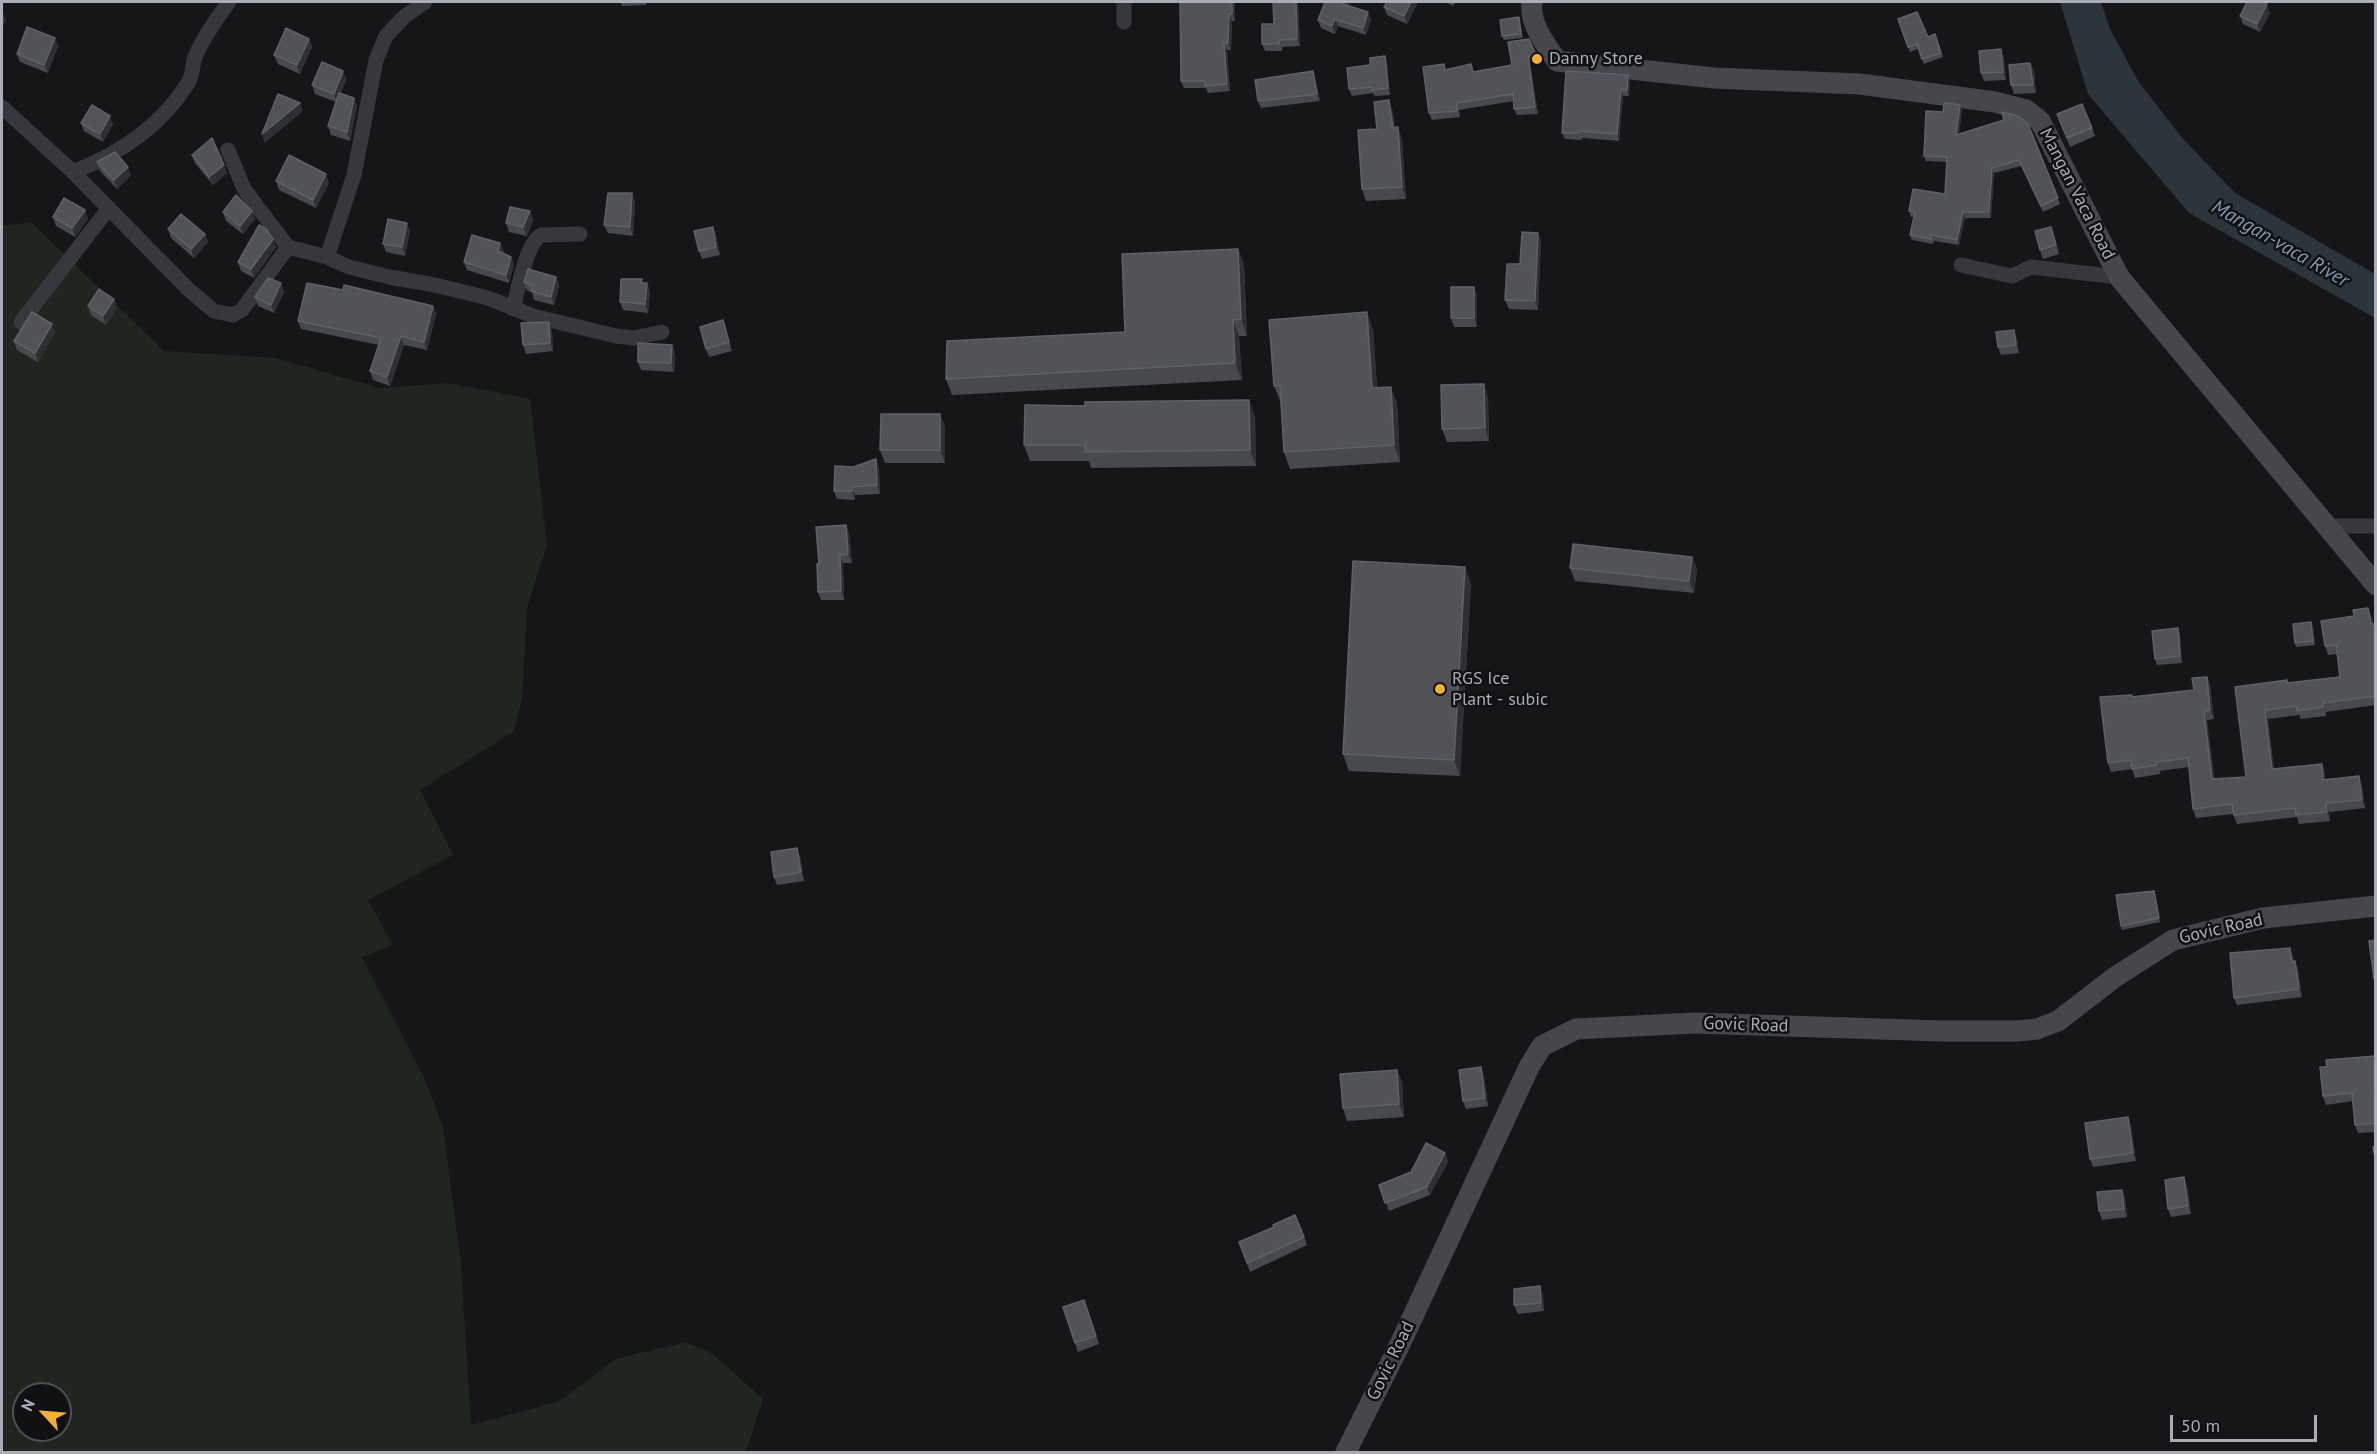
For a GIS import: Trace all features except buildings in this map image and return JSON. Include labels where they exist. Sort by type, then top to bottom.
[{"type":"main road","name":"Mangan Vaca Road","points":[[1532,2],[1531,7],[1539,36],[1557,61],[1714,78],[1860,84],[1960,96],[2025,110],[2040,121],[2119,277],[2376,585]]},
{"type":"main road","name":"Govic Road","points":[[1346,1452],[1400,1344],[1529,1067],[1542,1046],[1576,1029],[1695,1023],[1941,1031],[2037,1029],[2058,1021],[2115,977],[2173,940],[2263,918],[2376,906]]},
{"type":"street","points":[[74,172],[121,149],[167,111],[190,81],[195,57],[229,2]]},
{"type":"street","points":[[327,257],[354,175],[376,60],[386,36],[404,17],[425,2]]},
{"type":"street","points":[[1124,2],[1124,22]]},
{"type":"street","points":[[2,107],[74,172],[189,290],[214,311],[232,315],[242,310],[288,247]]},
{"type":"street","points":[[228,150],[244,189],[288,247],[327,257],[349,267],[488,298],[532,316],[616,336],[634,338],[662,332]]},
{"type":"street","points":[[21,322],[109,208]]},
{"type":"street","points":[[513,309],[529,252],[536,238],[542,235],[580,234]]},
{"type":"street","points":[[1961,265],[2012,276],[2031,267],[2119,277]]},
{"type":"street","points":[[2325,526],[2376,526]]},
{"type":"shaded area","points":[[31,222],[164,351],[276,358],[380,388],[448,383],[530,399],[547,545],[527,608],[522,699],[513,732],[420,790],[453,855],[368,900],[393,945],[362,957],[425,1080],[443,1127],[461,1264],[471,1425],[560,1401],[615,1359],[686,1342],[713,1354],[763,1399],[746,1452],[2,1452],[2,226]]},
{"type":"water","name":"Mangan-vaca River","points":[[2060,2],[2101,2],[2110,29],[2138,81],[2183,139],[2235,193],[2375,274],[2375,318],[2189,213],[2088,94]]},
{"type":"place","name":"Danny Store","points":[[1537,59]]},
{"type":"place","name":"RGS Ice Plant - subic","points":[[1440,689]]}]
